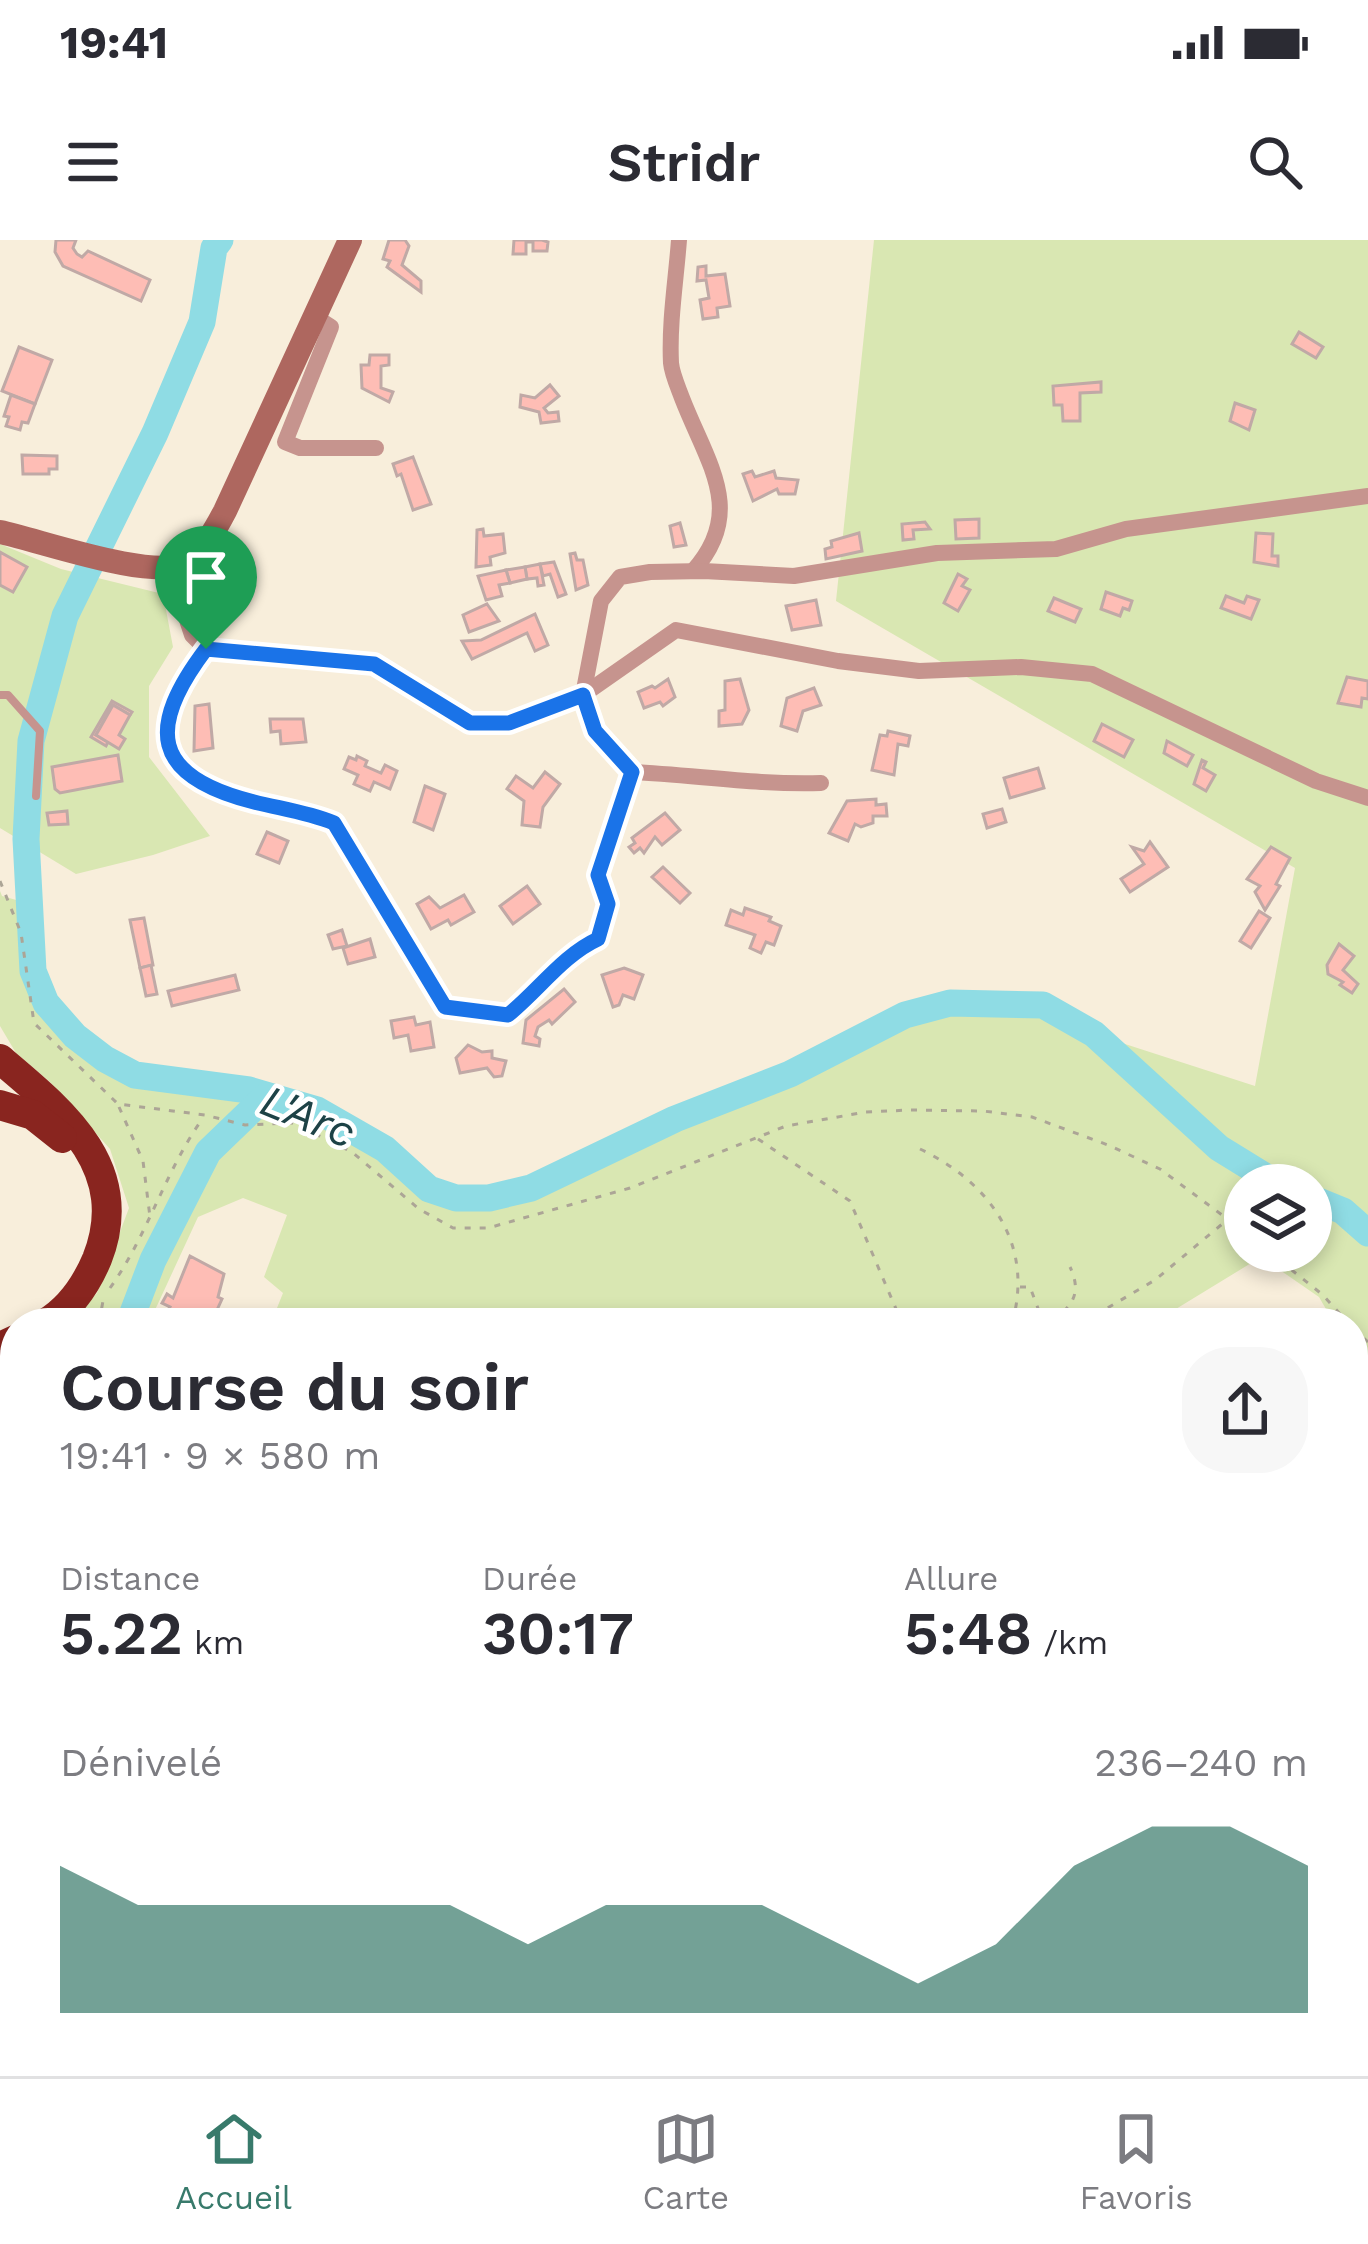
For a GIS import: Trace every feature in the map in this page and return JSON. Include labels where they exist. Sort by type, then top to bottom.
[{"type":"highway","points":[[0,1059],[65,1116],[88,1146],[106,1196],[107,1223],[90,1276],[63,1308]]},
{"type":"highway","points":[[0,1105],[33,1115],[75,1152],[90,1178],[94,1210],[83,1263],[48,1308]]},
{"type":"street","points":[[11,534],[142,568],[186,563],[213,534],[350,240]]},
{"type":"street","points":[[680,240],[671,367],[719,492],[721,515],[719,536],[693,572]]},
{"type":"street","points":[[314,316],[331,327],[285,442],[300,448],[376,448]]},
{"type":"street","points":[[821,784],[761,785],[632,772],[595,731],[583,695],[601,601],[620,578],[650,572],[794,576],[937,553],[1056,549],[1126,529],[1368,496]]},
{"type":"street","points":[[170,568],[178,604],[192,635],[206,649],[374,664],[470,723],[509,723],[583,695],[676,630],[838,661],[919,670],[1021,667],[1091,674],[1316,782],[1368,798]]},
{"type":"street","points":[[206,649],[182,681],[166,715],[168,746],[184,770],[200,783],[253,802],[303,810],[334,823],[445,1007],[508,1015],[578,948],[598,939]]},
{"type":"lane","points":[[0,695],[8,695],[40,731],[36,796]]},
{"type":"path","points":[[598,939],[608,904],[598,875],[632,772]]},
{"type":"path","points":[[0,881],[21,932],[34,1023],[118,1104],[143,1161],[150,1219]]},
{"type":"path","points":[[118,1104],[206,1114],[245,1125],[293,1123],[352,1152],[419,1209],[453,1228],[488,1228],[546,1214],[630,1188],[786,1126],[866,1112],[983,1111],[1032,1117],[1160,1169],[1224,1216]]},
{"type":"path","points":[[101,1308],[103,1298],[135,1253],[186,1141],[206,1114]]},
{"type":"path","points":[[757,1138],[850,1201],[896,1308]]},
{"type":"path","points":[[920,1149],[956,1168],[993,1205],[1010,1234],[1019,1287],[1015,1308]]},
{"type":"path","points":[[1107,1308],[1155,1280],[1224,1222]]},
{"type":"path","points":[[1067,1308],[1076,1287],[1070,1267]]},
{"type":"path","points":[[1294,1272],[1335,1308]]},
{"type":"path","points":[[1019,1287],[1030,1287],[1038,1308]]},
{"type":"green space","points":[[874,240],[1368,240],[1368,1308],[1325,1308],[1319,1297],[1283,1272],[1332,1272],[1332,1164],[1224,1164],[1224,1272],[1236,1272],[1178,1308],[277,1308],[283,1293],[264,1277],[287,1215],[243,1198],[198,1217],[156,1308],[82,1308],[97,1293],[129,1208],[110,1149],[50,1082],[16,1053],[0,1026],[0,891],[2,896],[27,903],[33,971],[46,1003],[75,1036],[105,1059],[135,1075],[249,1090],[317,1110],[385,1149],[429,1189],[456,1198],[489,1198],[531,1188],[675,1119],[790,1074],[888,1022],[950,1003],[1043,1005],[1094,1034],[1255,1086],[1295,868],[836,601]]},
{"type":"green space","points":[[0,544],[61,569],[163,594],[173,647],[149,686],[149,757],[210,836],[76,874],[0,828]]},
{"type":"building","points":[[56,240],[76,240],[73,248],[82,257],[88,251],[150,280],[141,301],[63,266],[55,252]]},
{"type":"building","points":[[389,240],[405,240],[409,246],[402,265],[421,281],[421,292],[387,267],[390,261],[383,259]]},
{"type":"building","points":[[514,240],[548,242],[547,251],[533,251],[533,242],[526,242],[526,254],[513,254]]},
{"type":"building","points":[[706,266],[706,276],[725,274],[730,306],[717,308],[718,317],[703,319],[700,300],[709,298],[706,280],[697,281],[698,267]]},
{"type":"building","points":[[1299,332],[1323,347],[1316,358],[1292,344]]},
{"type":"building","points":[[19,347],[52,360],[35,404],[2,391]]},
{"type":"building","points":[[370,355],[389,355],[389,365],[381,366],[381,388],[393,392],[389,402],[362,388],[361,365],[369,365]]},
{"type":"building","points":[[1101,382],[1101,392],[1080,393],[1080,421],[1063,421],[1062,405],[1054,405],[1053,386]]},
{"type":"building","points":[[550,385],[559,396],[544,408],[548,413],[558,412],[559,421],[541,423],[539,412],[520,407],[521,395],[535,398]]},
{"type":"building","points":[[11,395],[35,404],[20,430],[6,426]]},
{"type":"building","points":[[1235,403],[1255,410],[1249,430],[1230,421]]},
{"type":"building","points":[[22,455],[57,456],[57,469],[49,469],[49,474],[23,474]]},
{"type":"building","points":[[413,457],[431,504],[413,510],[393,464]]},
{"type":"building","points":[[752,471],[755,477],[774,471],[776,478],[798,480],[795,494],[779,494],[777,489],[753,501],[743,474]]},
{"type":"building","points":[[979,519],[979,538],[956,539],[955,520]]},
{"type":"building","points":[[925,522],[930,529],[913,530],[914,539],[903,540],[902,524]]},
{"type":"building","points":[[680,523],[686,545],[674,547],[670,526]]},
{"type":"building","points":[[483,529],[484,536],[503,534],[505,553],[490,557],[491,565],[476,567],[477,530]]},
{"type":"building","points":[[859,533],[862,551],[826,559],[825,549],[832,547],[831,541]]},
{"type":"building","points":[[1256,533],[1273,534],[1272,556],[1278,556],[1278,566],[1254,562]]},
{"type":"building","points":[[0,552],[27,567],[13,592],[0,585]]},
{"type":"building","points":[[575,553],[577,560],[583,560],[588,585],[576,590],[570,554]]},
{"type":"building","points":[[554,562],[566,594],[558,597],[550,574],[543,576],[540,564]]},
{"type":"building","points":[[540,564],[544,585],[538,586],[537,578],[527,579],[525,567]]},
{"type":"building","points":[[525,567],[527,579],[510,583],[506,570]]},
{"type":"building","points":[[506,570],[510,583],[499,585],[502,596],[486,600],[478,576]]},
{"type":"building","points":[[958,574],[967,579],[962,586],[970,590],[958,611],[944,603]]},
{"type":"building","points":[[1106,592],[1132,601],[1129,610],[1123,608],[1120,616],[1101,609]]},
{"type":"building","points":[[1226,596],[1244,603],[1247,596],[1259,600],[1251,619],[1221,608]]},
{"type":"building","points":[[1054,598],[1081,609],[1075,622],[1048,611]]},
{"type":"building","points":[[816,600],[821,625],[792,630],[786,606]]},
{"type":"building","points":[[487,604],[499,621],[469,632],[463,615]]},
{"type":"building","points":[[535,614],[548,645],[535,651],[527,633],[472,659],[462,641],[481,640]]},
{"type":"building","points":[[1347,677],[1368,681],[1368,699],[1362,698],[1361,707],[1338,703]]},
{"type":"building","points":[[668,679],[675,697],[663,706],[660,702],[644,708],[638,692]]},
{"type":"building","points":[[740,679],[749,710],[742,724],[719,726],[719,711],[725,710],[725,681]]},
{"type":"building","points":[[814,688],[821,705],[803,711],[797,731],[781,726],[787,698]]},
{"type":"building","points":[[112,701],[132,712],[113,705],[96,735],[108,742],[106,746],[91,737]]},
{"type":"building","points":[[209,704],[213,748],[194,751],[195,706]]},
{"type":"building","points":[[113,705],[130,715],[119,735],[125,739],[119,749],[96,735]]},
{"type":"building","points":[[270,719],[303,719],[306,742],[281,744],[280,731],[271,732]]},
{"type":"building","points":[[1102,724],[1133,740],[1124,757],[1094,741]]},
{"type":"building","points":[[888,731],[910,736],[908,746],[898,744],[894,775],[872,770],[880,735],[887,736]]},
{"type":"building","points":[[1167,741],[1193,755],[1187,766],[1164,753]]},
{"type":"building","points":[[118,755],[122,781],[60,793],[55,789],[52,767]]},
{"type":"building","points":[[357,756],[381,773],[385,765],[397,771],[390,789],[374,782],[370,791],[354,784],[358,775],[344,769],[349,757],[356,760]]},
{"type":"building","points":[[1202,760],[1206,762],[1203,768],[1215,775],[1206,791],[1194,784]]},
{"type":"building","points":[[1038,768],[1044,788],[1010,798],[1004,778]]},
{"type":"building","points":[[545,772],[560,784],[543,807],[540,827],[522,825],[524,801],[507,789],[516,776],[533,788]]},
{"type":"building","points":[[425,786],[445,794],[433,830],[414,822]]},
{"type":"building","points":[[876,799],[876,805],[886,804],[887,816],[873,816],[873,823],[861,827],[855,824],[848,841],[829,833],[847,801]]},
{"type":"building","points":[[1002,809],[1006,822],[987,828],[983,814]]},
{"type":"building","points":[[67,811],[68,824],[49,825],[47,813]]},
{"type":"building","points":[[665,813],[680,830],[662,845],[655,837],[644,853],[640,848],[634,853],[629,847],[635,843],[632,838]]},
{"type":"building","points":[[267,832],[288,841],[279,863],[257,854]]},
{"type":"building","points":[[1150,842],[1168,867],[1130,892],[1121,879],[1144,864],[1132,847],[1144,851]]},
{"type":"building","points":[[1271,847],[1290,858],[1265,910],[1255,892],[1260,886],[1247,879]]},
{"type":"building","points":[[663,867],[690,893],[680,903],[652,877]]},
{"type":"building","points":[[527,886],[540,904],[513,924],[500,906]]},
{"type":"building","points":[[464,895],[474,912],[451,925],[448,920],[431,929],[417,904],[429,897],[440,908]]},
{"type":"building","points":[[745,908],[781,926],[774,945],[766,942],[761,953],[750,948],[755,935],[726,925],[731,910],[743,915]]},
{"type":"building","points":[[1259,911],[1270,918],[1251,948],[1240,941]]},
{"type":"building","points":[[144,918],[153,965],[140,968],[130,920]]},
{"type":"building","points":[[342,930],[347,946],[333,949],[328,935]]},
{"type":"building","points":[[370,939],[375,957],[348,964],[343,948]]},
{"type":"building","points":[[1339,944],[1354,956],[1343,970],[1358,984],[1352,993],[1328,974],[1327,965]]},
{"type":"building","points":[[151,965],[157,994],[146,996],[140,968]]},
{"type":"building","points":[[624,968],[643,975],[634,999],[623,995],[613,1007],[602,975]]},
{"type":"building","points":[[235,975],[239,990],[172,1006],[168,991]]},
{"type":"building","points":[[564,989],[575,1002],[552,1024],[549,1020],[538,1027],[539,1046],[523,1043],[526,1020]]},
{"type":"building","points":[[414,1017],[416,1025],[430,1022],[434,1047],[411,1051],[408,1035],[394,1038],[391,1021]]},
{"type":"building","points":[[468,1045],[492,1051],[492,1058],[506,1061],[502,1076],[494,1077],[487,1068],[460,1073],[456,1058]]},
{"type":"building","points":[[190,1256],[224,1274],[218,1308],[169,1308],[162,1303],[167,1294],[173,1298]]},
{"type":"waterway","name":"L'Arc","points":[[220,240],[214,248],[202,322],[155,433],[65,616],[31,741],[26,839],[33,971],[46,1003],[75,1036],[135,1075],[249,1090],[317,1110],[385,1149],[429,1189],[456,1198],[489,1198],[531,1188],[675,1119],[790,1074],[905,1015],[950,1003],[1043,1005],[1094,1034],[1219,1148],[1245,1164]]},
{"type":"waterway","points":[[135,1308],[153,1260],[208,1152],[266,1096]]},
{"type":"waterway","name":"L'Arc","points":[[1332,1207],[1368,1233]]},
{"type":"route","points":[[206,649],[374,664],[470,723],[509,723],[583,695],[595,731],[632,772],[598,875],[608,904],[598,939],[578,948],[508,1015],[445,1007],[334,823],[303,810],[253,802],[200,783],[184,770],[168,746],[166,715],[182,681],[206,649]]}]
